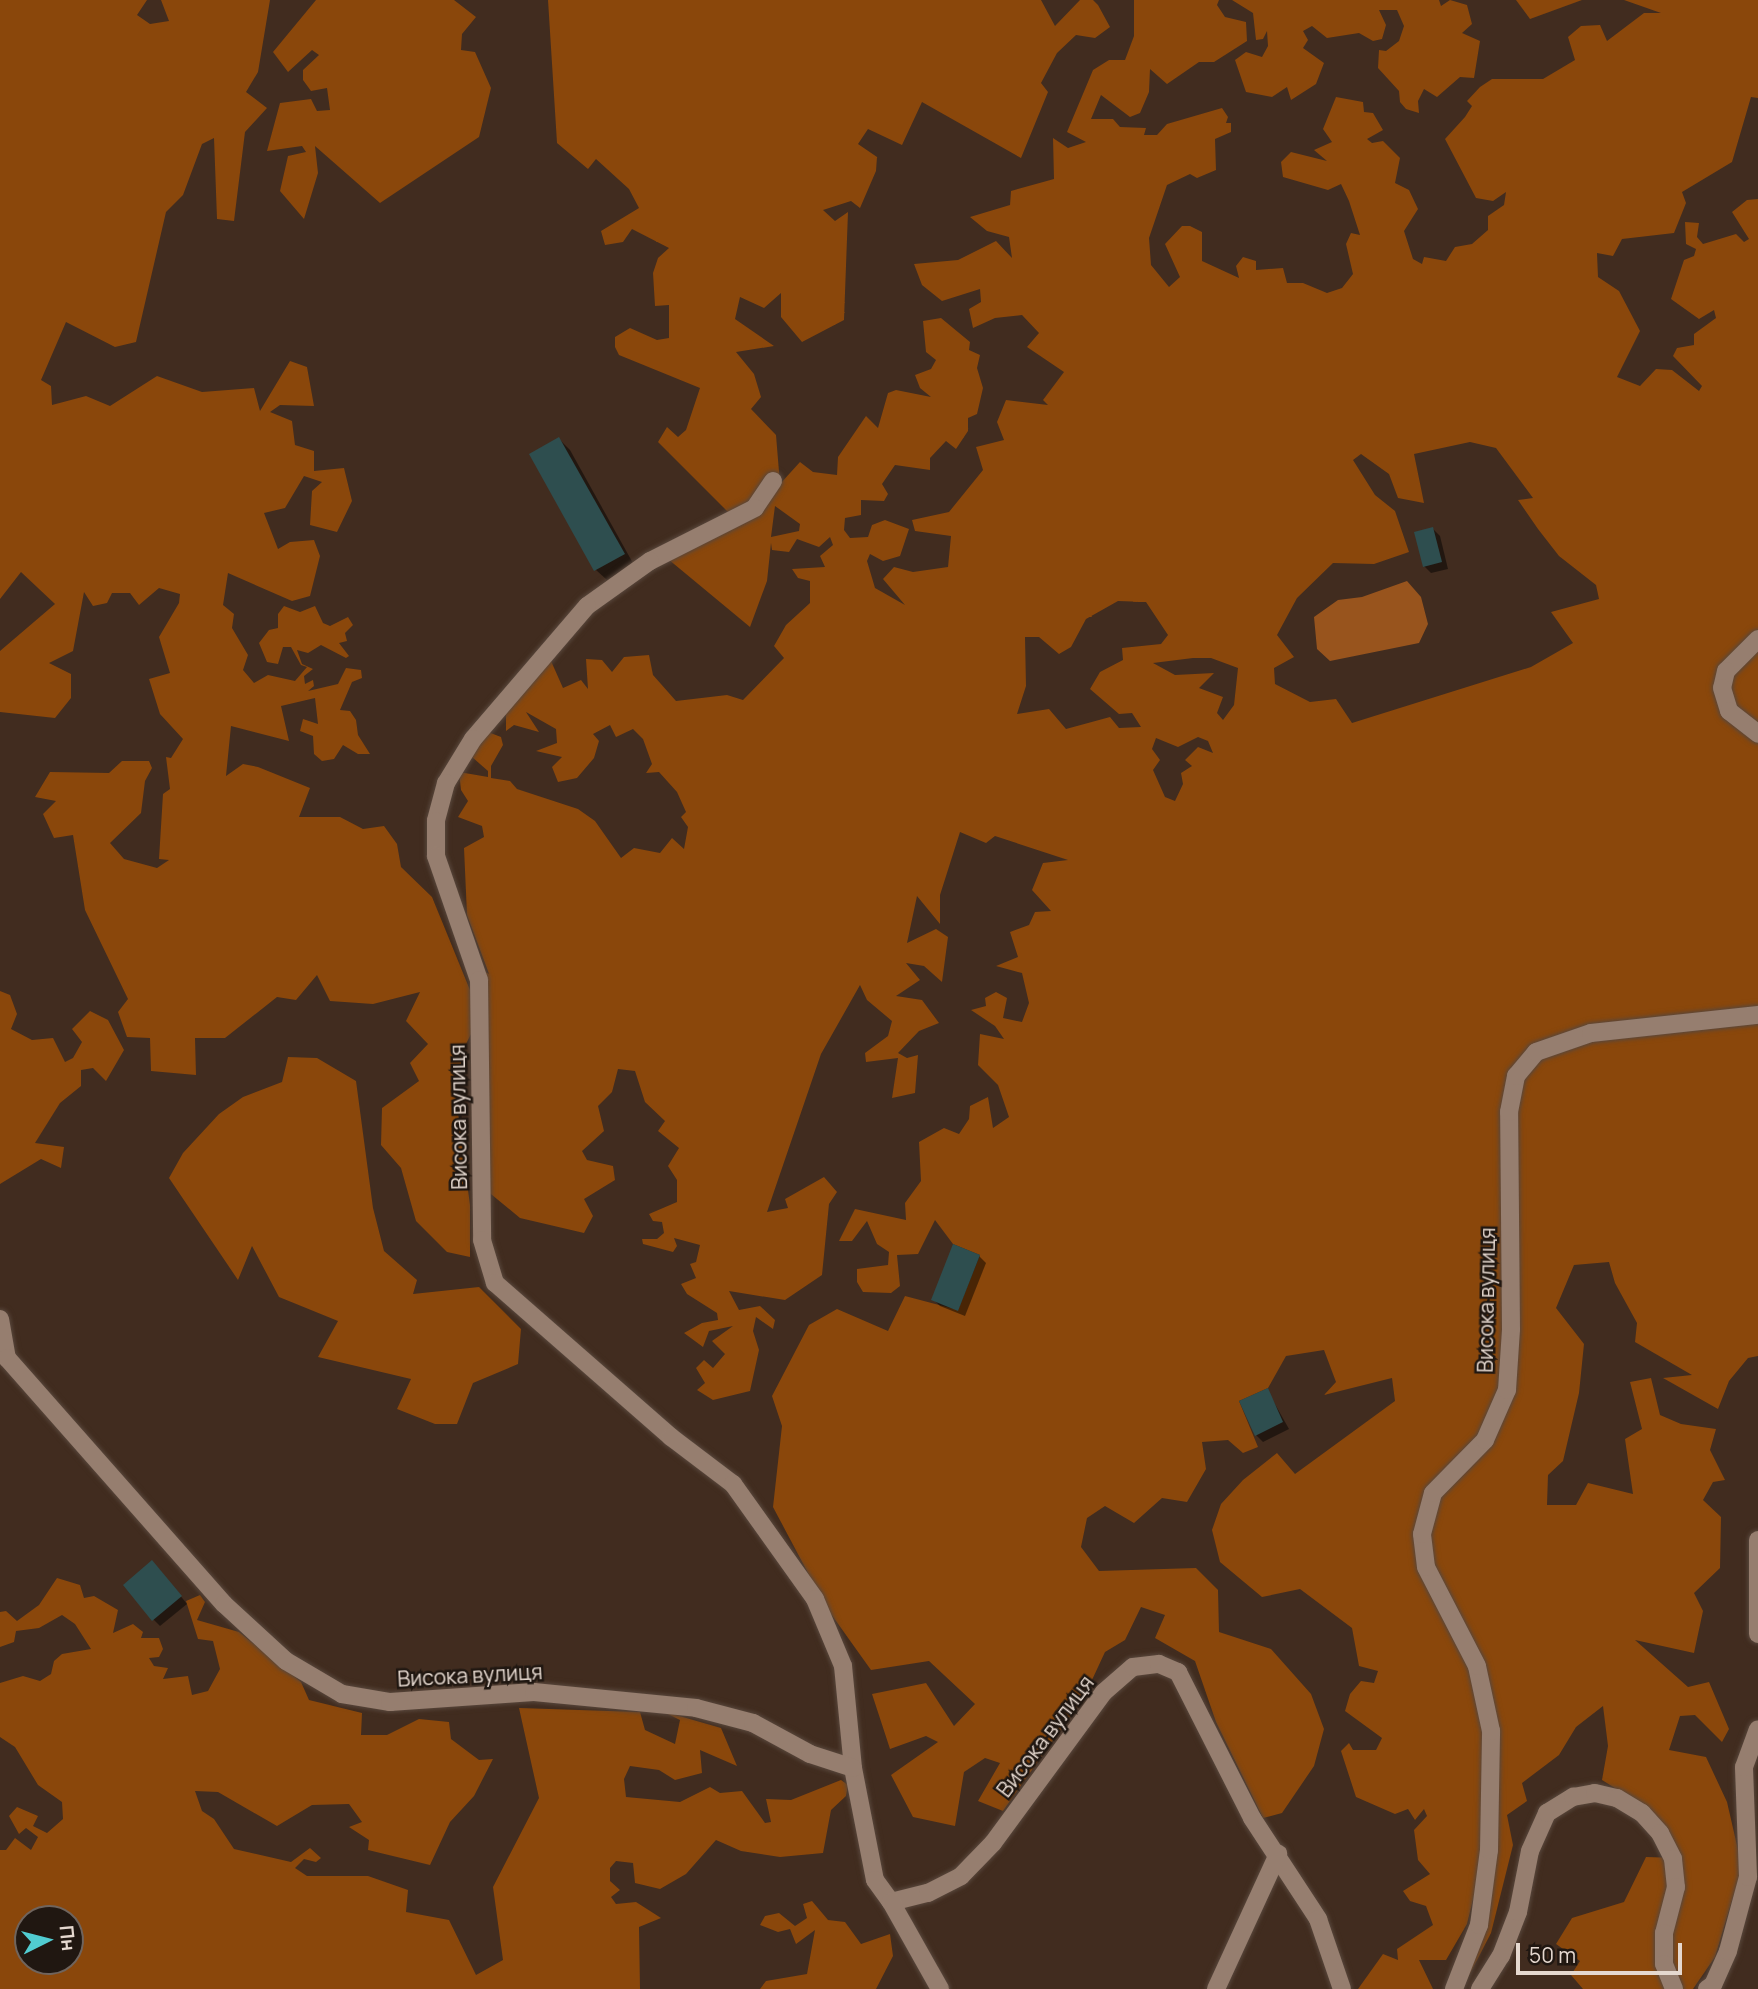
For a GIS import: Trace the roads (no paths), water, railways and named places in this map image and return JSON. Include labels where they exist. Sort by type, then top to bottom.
[{"type":"street","name":"Висока вулиця","points":[[773,481],[755,508],[650,561],[587,606],[473,739],[446,783],[436,821],[436,856],[480,980],[482,1240],[495,1283],[671,1437],[733,1484],[815,1599],[843,1666],[853,1768],[875,1881],[891,1902],[940,1989]]},
{"type":"street","points":[[1758,639],[1726,671],[1722,688],[1729,711],[1758,734]]},
{"type":"street","name":"Висока вулиця","points":[[1454,1989],[1479,1926],[1489,1850],[1490,1731],[1477,1666],[1426,1567],[1422,1534],[1433,1493],[1486,1440],[1507,1390],[1511,1329],[1509,1112],[1516,1076],[1536,1052],[1591,1033],[1758,1016]]},
{"type":"street","name":"Висока вулиця","points":[[0,1319],[7,1358],[224,1604],[286,1661],[342,1694],[390,1702],[534,1692],[696,1708],[753,1723],[810,1754],[853,1768]]},
{"type":"street","points":[[1758,1540],[1758,1634]]},
{"type":"street","name":"Висока вулиця","points":[[891,1902],[928,1893],[961,1876],[993,1843],[1104,1692],[1144,1663],[1178,1672],[1252,1818],[1318,1919],[1342,1989]]},
{"type":"street","points":[[1707,1989],[1713,1984],[1728,1951],[1748,1877],[1744,1767],[1758,1729]]},
{"type":"street","points":[[1480,1989],[1501,1956],[1518,1912],[1530,1852],[1547,1812],[1573,1797],[1595,1793],[1617,1798],[1642,1814],[1660,1833],[1673,1858],[1676,1887],[1664,1933],[1664,1964],[1674,1989]]},
{"type":"street","points":[[1216,1989],[1278,1854]]}]
